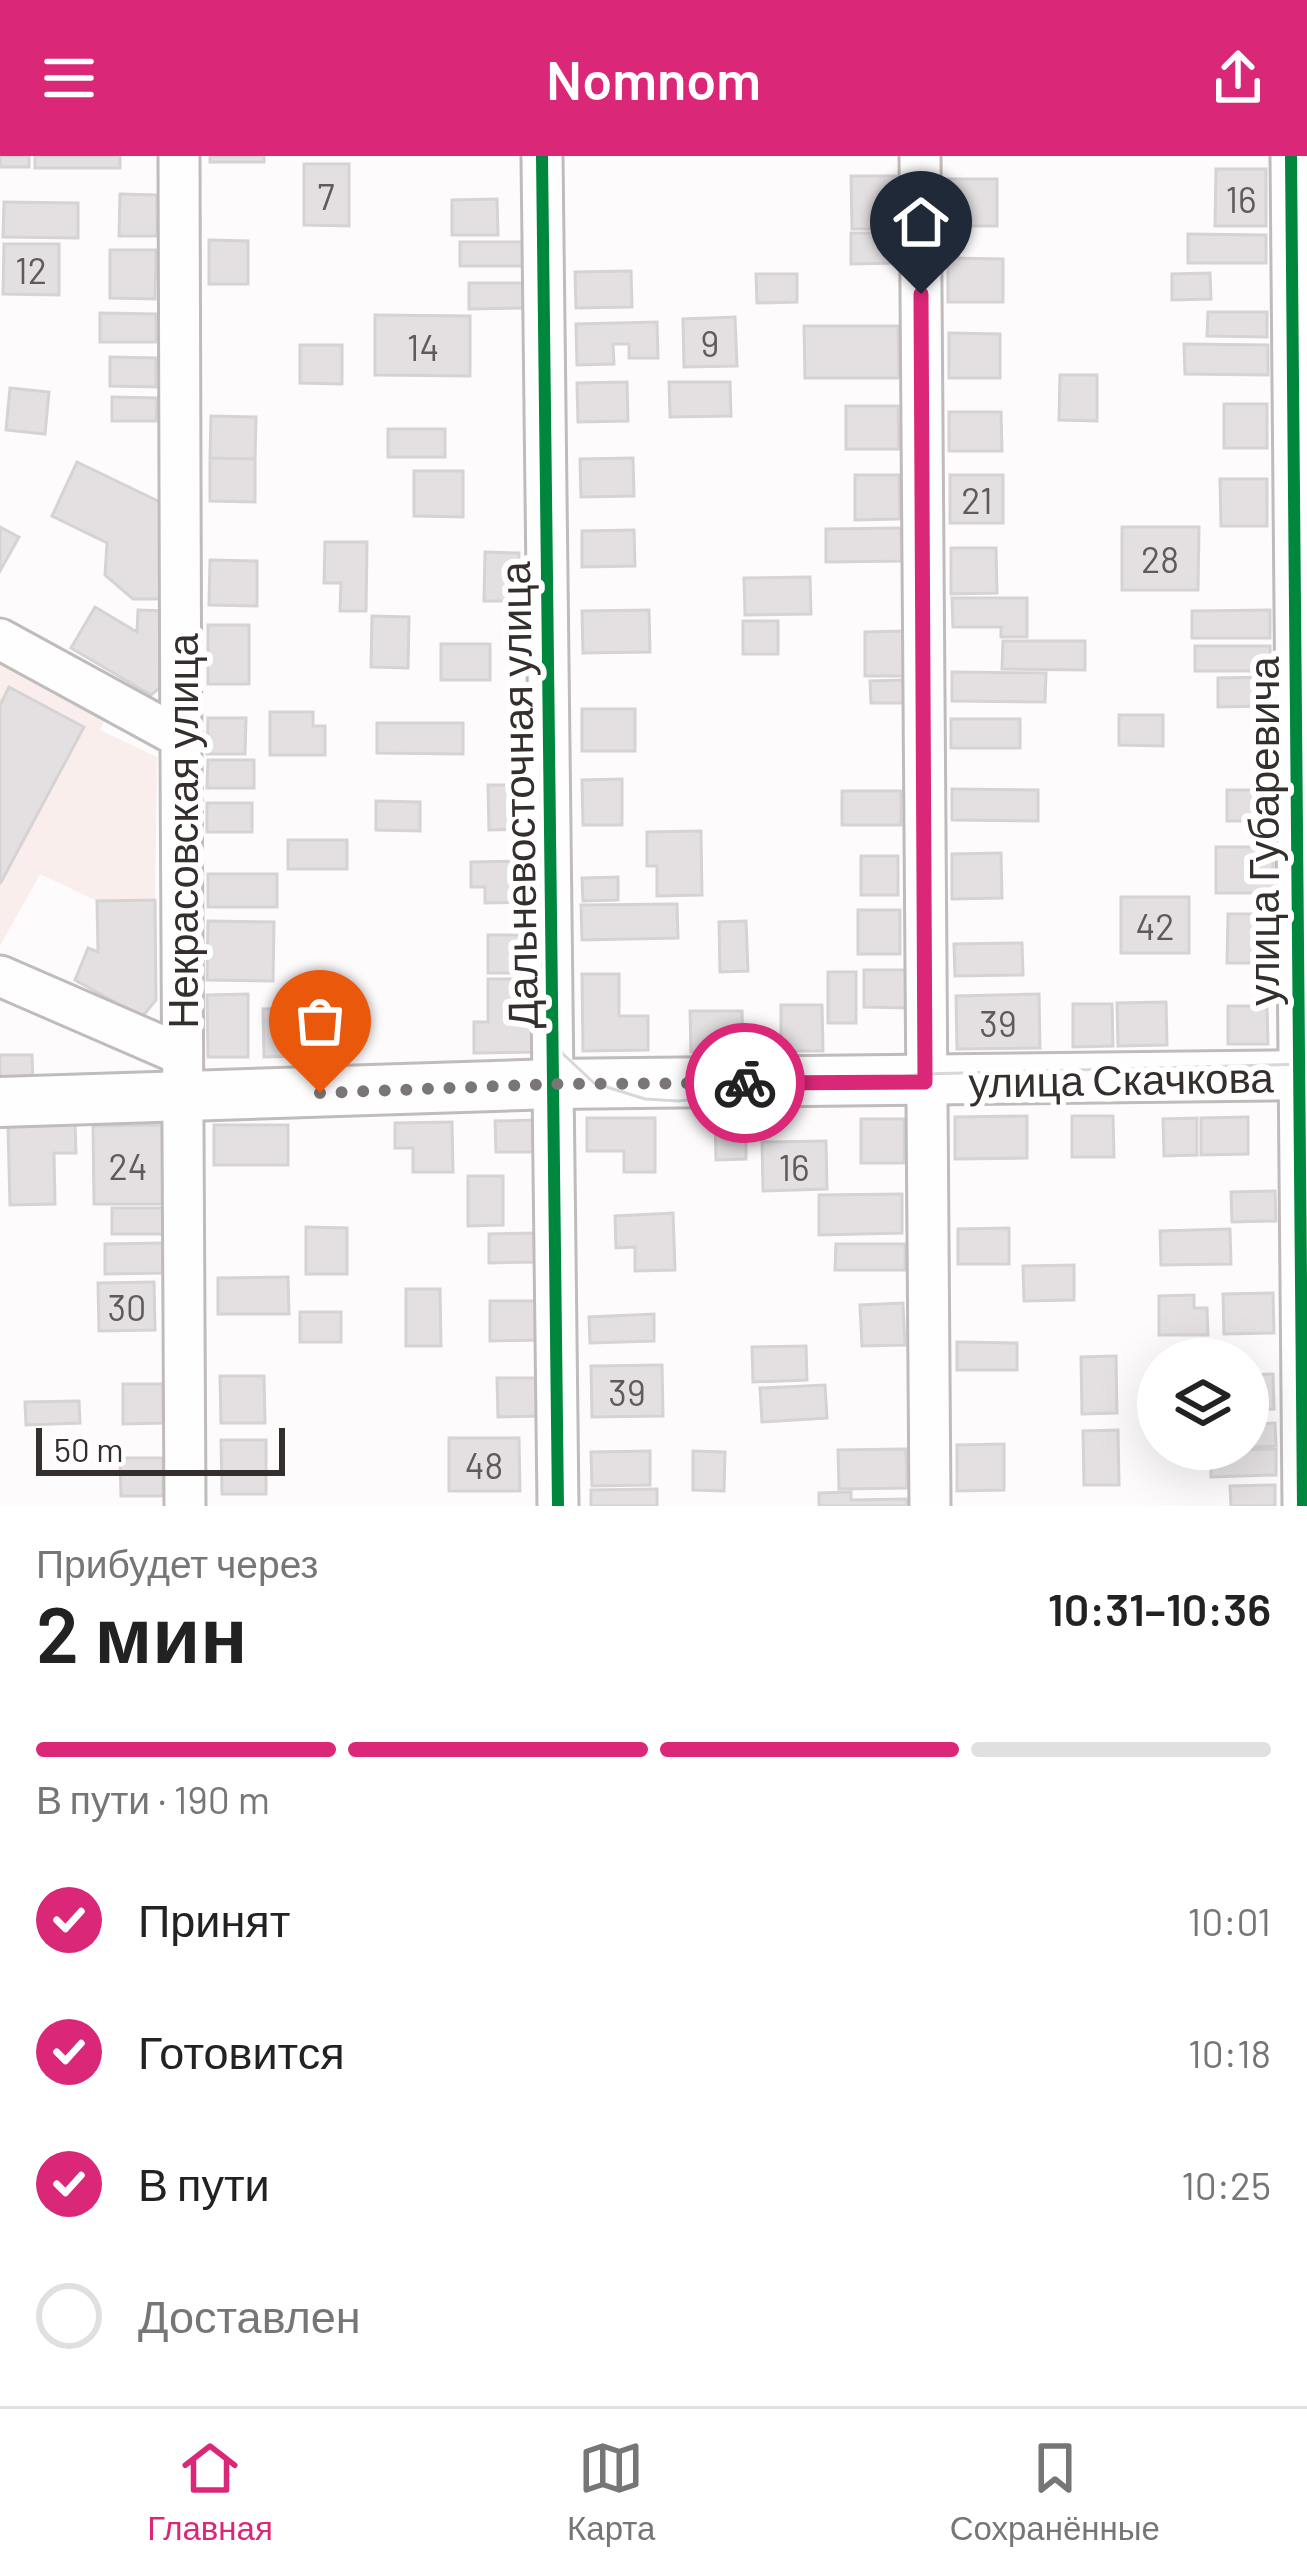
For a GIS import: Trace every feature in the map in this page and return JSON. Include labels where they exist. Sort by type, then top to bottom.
[{"type":"street","name":"Некрасовская улица","points":[[179,156],[185,1506]]},
{"type":"street","name":"Дальневосточная улица","points":[[542,156],[558,1506]]},
{"type":"street","points":[[920,156],[930,1506]]},
{"type":"street","name":"улица Губаревича","points":[[1291,156],[1304,1506]]},
{"type":"street","points":[[0,639],[183,739]]},
{"type":"street","points":[[0,976],[180,1076]]},
{"type":"street","name":"улица Скачкова","points":[[0,1102],[180,1076],[553,1084],[1302,1075]]},
{"type":"shaded area","points":[[0,662],[105,719],[100,730],[157,757],[155,900],[97,901],[40,874],[0,946]]},
{"type":"building","points":[[0,156],[29,156],[29,167],[0,167]]},
{"type":"building","points":[[35,156],[120,156],[120,168],[35,168]]},
{"type":"building","points":[[210,156],[264,156],[264,162],[210,162]]},
{"type":"building","points":[[304,164],[349,164],[349,226],[304,225]]},
{"type":"building","points":[[1216,169],[1266,169],[1266,226],[1215,226]]},
{"type":"building","points":[[851,176],[896,176],[897,229],[852,229]]},
{"type":"building","points":[[947,179],[997,179],[997,226],[947,226]]},
{"type":"building","points":[[120,194],[157,195],[157,236],[119,236]]},
{"type":"building","points":[[497,199],[498,235],[452,235],[452,200]]},
{"type":"building","points":[[4,202],[78,203],[78,238],[3,237]]},
{"type":"building","points":[[851,233],[897,233],[898,263],[851,264]]},
{"type":"building","points":[[1188,234],[1266,235],[1266,263],[1188,263]]},
{"type":"building","points":[[209,240],[248,241],[248,284],[209,284]]},
{"type":"building","points":[[460,242],[526,242],[526,266],[460,266]]},
{"type":"building","points":[[4,244],[59,244],[59,295],[3,294]]},
{"type":"building","points":[[110,250],[156,250],[155,299],[110,298]]},
{"type":"building","points":[[948,258],[1003,259],[1003,302],[948,302]]},
{"type":"building","points":[[631,271],[632,307],[576,308],[575,272]]},
{"type":"building","points":[[1210,273],[1211,299],[1172,300],[1172,274]]},
{"type":"building","points":[[756,274],[797,274],[797,302],[757,303]]},
{"type":"building","points":[[469,283],[526,283],[526,308],[469,309]]},
{"type":"building","points":[[1208,312],[1267,312],[1267,337],[1207,336]]},
{"type":"building","points":[[100,313],[156,314],[156,342],[100,342]]},
{"type":"building","points":[[375,315],[470,316],[470,376],[375,375]]},
{"type":"building","points":[[735,317],[737,366],[684,367],[683,319]]},
{"type":"building","points":[[657,322],[658,358],[629,358],[629,344],[613,344],[614,364],[577,365],[576,324]]},
{"type":"building","points":[[804,326],[898,326],[899,378],[805,378]]},
{"type":"building","points":[[949,333],[1000,334],[1000,378],[949,378]]},
{"type":"building","points":[[1184,344],[1268,345],[1268,375],[1185,374]]},
{"type":"building","points":[[300,345],[342,345],[342,384],[300,383]]},
{"type":"building","points":[[110,357],[156,358],[156,387],[110,386]]},
{"type":"building","points":[[1060,375],[1097,375],[1097,421],[1059,420]]},
{"type":"building","points":[[627,382],[628,421],[578,422],[577,383]]},
{"type":"building","points":[[669,382],[730,382],[731,416],[670,417]]},
{"type":"building","points":[[10,388],[49,392],[45,434],[6,430]]},
{"type":"building","points":[[112,397],[157,398],[156,421],[112,421]]},
{"type":"building","points":[[1224,404],[1267,404],[1267,448],[1224,448]]},
{"type":"building","points":[[846,406],[898,406],[899,449],[846,449]]},
{"type":"building","points":[[949,412],[1001,412],[1002,451],[949,451]]},
{"type":"building","points":[[211,416],[256,417],[255,459],[210,458]]},
{"type":"building","points":[[388,429],[445,429],[445,457],[388,457]]},
{"type":"building","points":[[210,458],[255,459],[255,502],[210,501]]},
{"type":"building","points":[[633,458],[634,496],[581,497],[580,459]]},
{"type":"building","points":[[77,462],[164,504],[164,599],[133,599],[105,575],[107,543],[52,516]]},
{"type":"building","points":[[414,471],[463,471],[463,517],[414,516]]},
{"type":"building","points":[[855,475],[899,475],[900,519],[855,520]]},
{"type":"building","points":[[950,475],[1003,475],[1003,523],[950,523]]},
{"type":"building","points":[[1220,479],[1267,479],[1267,526],[1221,526]]},
{"type":"building","points":[[0,527],[19,537],[0,571]]},
{"type":"building","points":[[1122,527],[1199,527],[1198,590],[1122,590]]},
{"type":"building","points":[[901,528],[902,561],[826,562],[826,529]]},
{"type":"building","points":[[634,530],[635,566],[582,567],[582,531]]},
{"type":"building","points":[[325,542],[367,542],[366,611],[340,611],[341,583],[324,583]]},
{"type":"building","points":[[951,548],[996,548],[997,593],[951,594]]},
{"type":"building","points":[[485,552],[519,553],[518,601],[484,601]]},
{"type":"building","points":[[210,560],[257,561],[257,606],[209,605]]},
{"type":"building","points":[[810,577],[811,614],[745,615],[744,578]]},
{"type":"building","points":[[952,598],[1027,598],[1027,637],[1001,637],[1001,627],[953,627]]},
{"type":"building","points":[[95,607],[137,632],[138,610],[166,611],[165,684],[151,695],[71,648]]},
{"type":"building","points":[[649,610],[650,652],[583,653],[582,611]]},
{"type":"building","points":[[1270,610],[1270,638],[1192,638],[1192,611]]},
{"type":"building","points":[[372,616],[409,617],[408,668],[371,667]]},
{"type":"building","points":[[743,621],[778,621],[778,654],[743,654]]},
{"type":"building","points":[[208,625],[249,625],[249,684],[208,684]]},
{"type":"building","points":[[905,631],[905,676],[865,676],[865,632]]},
{"type":"building","points":[[1003,641],[1085,641],[1085,670],[1002,669]]},
{"type":"building","points":[[441,644],[490,644],[490,680],[441,680]]},
{"type":"building","points":[[1195,646],[1270,646],[1271,671],[1195,671]]},
{"type":"building","points":[[952,672],[1046,673],[1045,702],[952,701]]},
{"type":"building","points":[[1271,677],[1271,706],[1218,707],[1218,678]]},
{"type":"building","points":[[905,680],[906,703],[871,703],[870,681]]},
{"type":"building","points":[[9,687],[84,727],[0,884],[0,705]]},
{"type":"building","points":[[582,709],[635,709],[635,751],[582,751]]},
{"type":"building","points":[[270,712],[313,712],[313,726],[325,726],[325,755],[270,755]]},
{"type":"building","points":[[1119,715],[1163,715],[1163,746],[1119,745]]},
{"type":"building","points":[[208,718],[246,718],[245,754],[207,754]]},
{"type":"building","points":[[951,719],[1020,719],[1020,748],[951,748]]},
{"type":"building","points":[[377,723],[463,723],[463,754],[377,753]]},
{"type":"building","points":[[208,760],[254,760],[254,788],[207,788]]},
{"type":"building","points":[[622,779],[622,825],[583,825],[582,780]]},
{"type":"building","points":[[488,785],[527,785],[528,829],[489,830]]},
{"type":"building","points":[[952,789],[1038,790],[1038,821],[952,820]]},
{"type":"building","points":[[1227,790],[1271,790],[1271,821],[1227,821]]},
{"type":"building","points":[[842,791],[901,791],[901,825],[842,825]]},
{"type":"building","points":[[376,801],[420,802],[420,831],[376,830]]},
{"type":"building","points":[[207,803],[252,803],[252,832],[207,832]]},
{"type":"building","points":[[701,831],[702,895],[657,896],[657,866],[647,866],[647,832]]},
{"type":"building","points":[[288,840],[347,840],[347,869],[288,869]]},
{"type":"building","points":[[1216,847],[1273,847],[1273,893],[1216,893]]},
{"type":"building","points":[[1001,853],[1002,898],[952,899],[952,854]]},
{"type":"building","points":[[861,856],[898,856],[898,895],[861,895]]},
{"type":"building","points":[[530,861],[531,902],[485,903],[485,887],[471,887],[471,862]]},
{"type":"building","points":[[208,874],[277,874],[277,907],[208,907]]},
{"type":"building","points":[[618,877],[618,900],[583,901],[582,878]]},
{"type":"building","points":[[1121,897],[1189,897],[1189,953],[1121,953]]},
{"type":"building","points":[[155,900],[156,1000],[142,1017],[75,980],[88,948],[98,952],[97,901]]},
{"type":"building","points":[[677,904],[678,938],[582,940],[581,905]]},
{"type":"building","points":[[858,910],[900,910],[900,954],[858,954]]},
{"type":"building","points":[[1228,914],[1257,914],[1257,932],[1274,932],[1274,963],[1227,963]]},
{"type":"building","points":[[208,921],[274,922],[273,981],[207,980]]},
{"type":"building","points":[[746,921],[748,971],[720,972],[719,922]]},
{"type":"building","points":[[488,935],[533,935],[533,973],[488,973]]},
{"type":"building","points":[[1022,943],[1023,975],[955,976],[954,944]]},
{"type":"building","points":[[864,970],[908,970],[908,1008],[864,1007]]},
{"type":"building","points":[[828,972],[856,972],[856,1023],[828,1023]]},
{"type":"building","points":[[582,974],[619,974],[619,1016],[648,1016],[648,1050],[583,1051]]},
{"type":"building","points":[[488,979],[533,979],[534,1052],[474,1053],[474,1022],[488,1022]]},
{"type":"building","points":[[248,994],[248,1057],[208,1057],[207,995]]},
{"type":"building","points":[[1039,994],[1040,1048],[957,1049],[956,996]]},
{"type":"building","points":[[1166,1002],[1167,1045],[1118,1046],[1117,1003]]},
{"type":"building","points":[[1073,1004],[1112,1004],[1113,1046],[1073,1047]]},
{"type":"building","points":[[781,1005],[822,1005],[823,1051],[781,1051]]},
{"type":"building","points":[[1228,1006],[1267,1006],[1268,1044],[1228,1044]]},
{"type":"building","points":[[301,1008],[302,1056],[264,1057],[263,1009]]},
{"type":"building","points":[[690,1011],[742,1011],[743,1052],[691,1052]]},
{"type":"building","points":[[0,1055],[32,1055],[33,1083],[0,1083]]},
{"type":"building","points":[[1027,1116],[1027,1158],[955,1159],[955,1117]]},
{"type":"building","points":[[1072,1116],[1113,1116],[1114,1157],[1072,1157]]},
{"type":"building","points":[[1248,1117],[1248,1154],[1201,1155],[1201,1118]]},
{"type":"building","points":[[587,1118],[655,1118],[655,1172],[624,1172],[624,1151],[587,1151]]},
{"type":"building","points":[[746,1118],[746,1159],[716,1160],[715,1119]]},
{"type":"building","points":[[1197,1118],[1197,1155],[1164,1156],[1163,1119]]},
{"type":"building","points":[[861,1119],[904,1119],[904,1163],[861,1163]]},
{"type":"building","points":[[538,1120],[538,1152],[496,1152],[495,1121]]},
{"type":"building","points":[[452,1122],[453,1172],[413,1172],[413,1148],[395,1148],[395,1123]]},
{"type":"building","points":[[75,1124],[76,1153],[54,1153],[55,1204],[10,1205],[8,1126]]},
{"type":"building","points":[[162,1125],[163,1204],[94,1204],[93,1126]]},
{"type":"building","points":[[214,1125],[288,1125],[288,1165],[214,1165]]},
{"type":"building","points":[[826,1141],[827,1189],[763,1191],[762,1142]]},
{"type":"building","points":[[468,1176],[503,1176],[503,1225],[468,1226]]},
{"type":"building","points":[[1275,1191],[1276,1221],[1232,1222],[1231,1192]]},
{"type":"building","points":[[902,1194],[902,1233],[819,1235],[819,1195]]},
{"type":"building","points":[[112,1208],[163,1208],[163,1234],[112,1234]]},
{"type":"building","points":[[673,1213],[675,1270],[635,1271],[635,1247],[616,1248],[615,1216]]},
{"type":"building","points":[[306,1227],[347,1228],[347,1274],[306,1274]]},
{"type":"building","points":[[1009,1228],[1009,1264],[958,1264],[958,1229]]},
{"type":"building","points":[[1230,1229],[1231,1264],[1161,1265],[1160,1231]]},
{"type":"building","points":[[537,1233],[538,1262],[489,1263],[489,1234]]},
{"type":"building","points":[[163,1243],[163,1273],[105,1274],[105,1244]]},
{"type":"building","points":[[836,1244],[905,1244],[905,1270],[835,1270]]},
{"type":"building","points":[[1074,1265],[1074,1300],[1024,1301],[1023,1266]]},
{"type":"building","points":[[288,1277],[289,1314],[218,1314],[218,1278]]},
{"type":"building","points":[[154,1282],[155,1330],[99,1331],[98,1283]]},
{"type":"building","points":[[406,1289],[440,1289],[441,1346],[406,1346]]},
{"type":"building","points":[[1273,1293],[1274,1333],[1224,1334],[1223,1294]]},
{"type":"building","points":[[1194,1295],[1194,1308],[1207,1308],[1208,1335],[1159,1335],[1159,1296]]},
{"type":"building","points":[[490,1301],[539,1301],[540,1340],[490,1341]]},
{"type":"building","points":[[903,1303],[905,1345],[862,1346],[860,1305]]},
{"type":"building","points":[[300,1312],[341,1312],[341,1342],[300,1342]]},
{"type":"building","points":[[654,1314],[654,1341],[590,1343],[589,1317]]},
{"type":"building","points":[[957,1342],[1017,1343],[1017,1370],[957,1370]]},
{"type":"building","points":[[806,1346],[807,1380],[753,1382],[752,1347]]},
{"type":"building","points":[[1116,1356],[1117,1413],[1082,1414],[1081,1357]]},
{"type":"building","points":[[662,1365],[663,1416],[592,1417],[591,1366]]},
{"type":"building","points":[[1269,1374],[1273,1374],[1274,1409],[1269,1409]]},
{"type":"building","points":[[220,1376],[264,1376],[265,1423],[221,1423]]},
{"type":"building","points":[[497,1378],[541,1378],[542,1416],[498,1417]]},
{"type":"building","points":[[123,1384],[163,1384],[163,1423],[123,1424]]},
{"type":"building","points":[[825,1385],[827,1418],[762,1422],[760,1388]]},
{"type":"building","points":[[79,1401],[80,1423],[26,1425],[25,1402]]},
{"type":"building","points":[[1269,1423],[1275,1423],[1276,1446],[1269,1446]]},
{"type":"building","points":[[1118,1430],[1119,1485],[1084,1485],[1083,1431]]},
{"type":"building","points":[[449,1438],[519,1438],[520,1491],[449,1491]]},
{"type":"building","points":[[221,1440],[266,1440],[266,1494],[222,1494]]},
{"type":"building","points":[[1004,1444],[1004,1490],[957,1491],[957,1445]]},
{"type":"building","points":[[906,1449],[907,1488],[839,1489],[838,1450]]},
{"type":"building","points":[[1269,1449],[1276,1449],[1276,1475],[1211,1477],[1211,1470],[1269,1470]]},
{"type":"building","points":[[650,1451],[650,1485],[592,1486],[591,1452]]},
{"type":"building","points":[[693,1451],[725,1452],[724,1491],[693,1490]]},
{"type":"building","points":[[120,1458],[163,1458],[163,1496],[121,1496]]},
{"type":"building","points":[[1275,1485],[1275,1506],[1231,1506],[1230,1486]]},
{"type":"building","points":[[657,1489],[657,1506],[591,1506],[591,1490]]},
{"type":"building","points":[[851,1492],[851,1500],[907,1499],[907,1506],[819,1506],[819,1493]]},
{"type":"tram line","points":[[535,156],[543,1002],[562,1053],[594,1083],[645,1099],[678,1101],[925,1074],[1307,1064]]},
{"type":"cycle path","points":[[542,156],[558,1506]]},
{"type":"cycle path","points":[[1291,156],[1303,1506]]},
{"type":"way so far","points":[[320,1093],[745,1083]]},
{"type":"route","points":[[745,1083],[925,1082],[921,294]]}]
